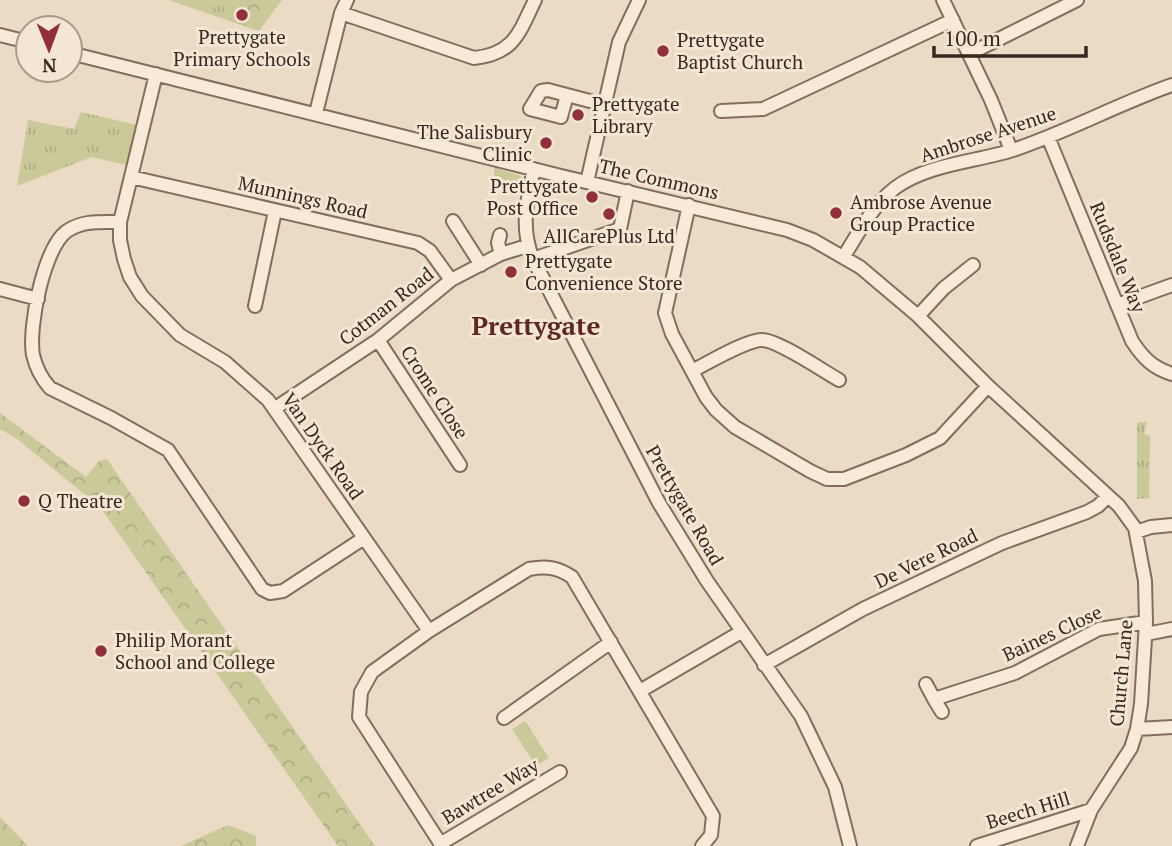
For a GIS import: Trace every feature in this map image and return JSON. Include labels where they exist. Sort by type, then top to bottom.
[{"type":"street","points":[[316,113],[341,13],[347,0]]},
{"type":"street","points":[[341,13],[474,58],[494,56],[508,47],[535,0]]},
{"type":"street","points":[[587,182],[619,42],[639,0]]},
{"type":"street","points":[[943,0],[991,100],[1011,150]]},
{"type":"street","points":[[969,54],[1077,0]]},
{"type":"street","points":[[721,111],[763,109],[953,20]]},
{"type":"street","name":"The Commons","points":[[84,56],[787,230],[844,256],[918,316],[988,386],[1119,506],[1136,532]]},
{"type":"street","name":"Van Dyck Road","points":[[156,74],[120,222],[120,240],[130,276],[142,296],[180,335],[225,362],[268,400],[429,631]]},
{"type":"street","name":"Ambrose Avenue","points":[[844,256],[870,215],[897,187],[924,174],[1048,137],[1172,85]]},
{"type":"street","points":[[567,95],[605,105]]},
{"type":"street","name":"Rudsdale Way","points":[[1048,137],[1132,341],[1144,359],[1172,374]]},
{"type":"street","name":"Prettygate Road","points":[[534,169],[524,230],[533,259],[659,503],[741,632],[801,716],[835,787],[850,846]]},
{"type":"street","name":"Munnings Road","points":[[131,177],[418,243],[430,251],[451,280]]},
{"type":"street","points":[[533,259],[620,229],[628,191]]},
{"type":"street","points":[[690,205],[665,313],[672,334],[706,397],[724,419],[810,471],[827,479],[844,479],[871,470],[940,438],[988,386]]},
{"type":"street","points":[[255,306],[275,211]]},
{"type":"street","points":[[453,221],[481,265]]},
{"type":"street","points":[[120,222],[88,223],[66,232],[54,245],[38,299],[32,337],[38,369],[45,382],[50,388],[168,450],[261,589],[270,593],[283,591],[364,538]]},
{"type":"street","points":[[500,235],[498,243],[501,254]]},
{"type":"street","name":"Cotman Road","points":[[274,409],[378,340],[451,280],[501,254],[527,246]]},
{"type":"street","points":[[918,316],[944,288],[973,265]]},
{"type":"street","points":[[1117,305],[1172,285]]},
{"type":"street","points":[[0,289],[38,299]]},
{"type":"street","name":"Crome Close","points":[[378,340],[460,465]]},
{"type":"street","points":[[692,371],[762,340],[776,344],[839,380]]},
{"type":"street","name":"De Vere Road","points":[[764,665],[875,604],[1002,543],[1087,512],[1107,497]]},
{"type":"street","points":[[1136,532],[1172,525]]},
{"type":"street","name":"Church Lane","points":[[1077,846],[1091,810],[1130,748],[1137,729],[1146,628],[1145,581],[1136,532]]},
{"type":"street","points":[[441,845],[359,717],[361,692],[372,673],[429,631],[529,569],[545,566],[561,570],[572,577],[713,816],[711,835],[702,846]]},
{"type":"street","name":"Baines Close","points":[[934,698],[1015,673],[1099,629],[1172,629]]},
{"type":"street","points":[[640,691],[741,632]]},
{"type":"street","points":[[504,718],[611,642]]},
{"type":"street","points":[[926,684],[942,712]]},
{"type":"street","points":[[1137,729],[1172,727]]},
{"type":"street","name":"Bawtree Way","points":[[441,845],[560,772]]},
{"type":"street","name":"Beech Hill","points":[[977,846],[1091,810]]},
{"type":"green space","name":"Prettygate Primary Schools","points":[[168,0],[282,0],[259,31]]},
{"type":"green space","points":[[279,0],[263,22],[256,23],[235,10],[239,2]]},
{"type":"green space","points":[[81,112],[137,125],[126,165],[92,157],[17,186],[28,120],[74,129]]},
{"type":"green space","points":[[495,168],[521,176],[522,193],[497,188],[493,180]]},
{"type":"green space","points":[[0,413],[86,477],[99,461],[107,459],[375,846],[338,846],[100,507],[16,438],[0,429]]},
{"type":"green space","points":[[1147,422],[1144,434],[1150,436],[1149,498],[1137,499],[1137,423]]},
{"type":"green space","points":[[525,721],[549,758],[536,766],[512,729]]},
{"type":"green space","points":[[0,817],[28,846],[0,846]]},
{"type":"green space","points":[[228,825],[256,836],[256,846],[181,846]]},
{"type":"place","name":"Prettygate Primary Schools","points":[[242,15]]},
{"type":"place","name":"Prettygate Baptist Church","points":[[663,51]]},
{"type":"place","name":"Prettygate Library","points":[[578,115]]},
{"type":"place","name":"The Salisbury Clinic","points":[[546,143]]},
{"type":"place","name":"Prettygate Post Office","points":[[592,197]]},
{"type":"place","name":"Ambrose Avenue Group Practice","points":[[836,213]]},
{"type":"place","name":"AllCarePlus Ltd","points":[[609,214]]},
{"type":"place","name":"Prettygate Convenience Store","points":[[511,272]]},
{"type":"place","name":"Q Theatre","points":[[24,501]]},
{"type":"place","name":"Philip Morant School and College","points":[[101,651]]},
{"type":"district","name":"Prettygate","points":[[536,326]]}]
